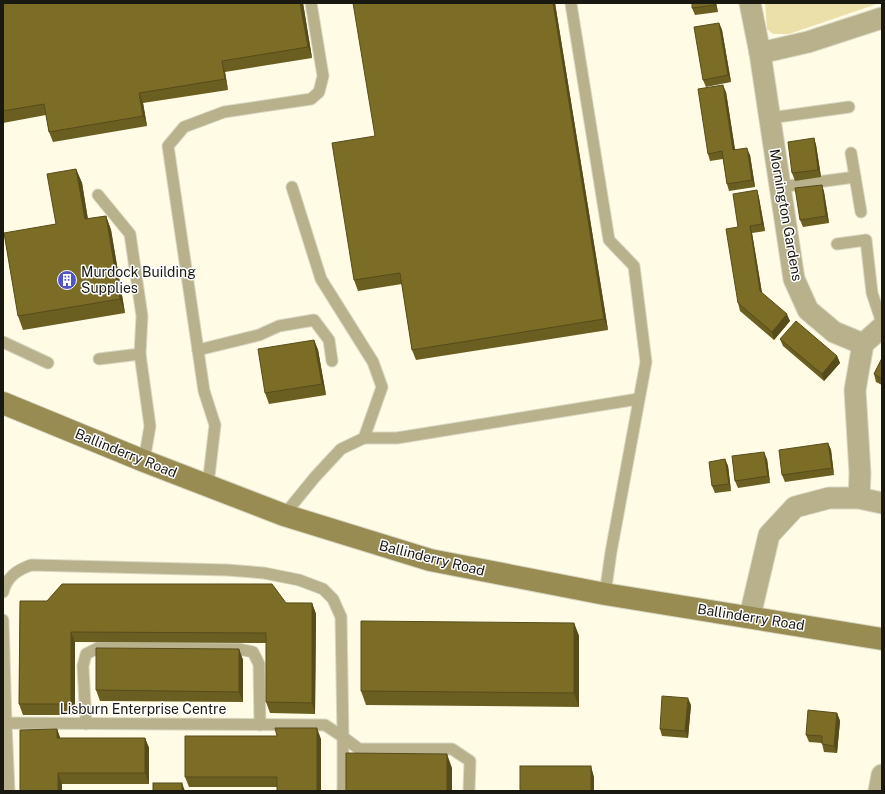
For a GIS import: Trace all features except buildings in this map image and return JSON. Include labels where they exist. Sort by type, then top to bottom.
[{"type":"main road","name":"Ballinderry Road","points":[[3,403],[144,461],[284,515],[430,560],[605,594],[882,638]]},
{"type":"street","name":"Mornington Gardens","points":[[751,7],[760,53],[794,279],[808,310],[834,332],[863,344]]},
{"type":"street","points":[[760,53],[808,42],[882,18]]},
{"type":"street","points":[[859,498],[860,473],[855,390],[863,344],[882,327]]},
{"type":"street","points":[[750,616],[769,535],[795,507],[829,498],[859,498],[882,504]]},
{"type":"street","points":[[879,791],[882,775]]},
{"type":"lane","points":[[208,485],[215,425],[204,391],[168,146],[184,127],[224,112],[311,99],[319,92],[323,76],[311,3]]},
{"type":"lane","points":[[571,4],[610,240],[634,266],[646,362],[638,399],[605,594]]},
{"type":"lane","points":[[770,118],[849,107]]},
{"type":"lane","points":[[851,153],[861,212]]},
{"type":"lane","points":[[780,187],[855,177]]},
{"type":"lane","points":[[292,187],[321,279],[374,362],[382,387],[364,438]]},
{"type":"lane","points":[[98,195],[130,234],[142,316],[140,354],[150,426],[144,461]]},
{"type":"lane","points":[[837,244],[866,240],[872,293],[882,323]]},
{"type":"lane","points":[[198,350],[259,335],[279,326],[314,320],[329,340],[332,361]]},
{"type":"lane","points":[[3,342],[48,363]]},
{"type":"lane","points":[[99,359],[140,354]]},
{"type":"lane","points":[[284,515],[315,477],[342,449],[364,438],[397,438],[638,399]]},
{"type":"lane","points":[[3,592],[10,578],[18,569],[31,565],[228,570],[264,573],[299,580],[323,589],[332,599],[341,617],[343,791]]},
{"type":"lane","points":[[3,620],[9,791]]},
{"type":"lane","points":[[86,724],[83,666],[86,654],[98,648],[240,649],[253,652],[259,664],[260,724]]},
{"type":"lane","name":"Lisburn Enterprise Centre","points":[[6,723],[325,725],[359,749],[452,749],[470,761],[470,791]]},
{"type":"shaded area","points":[[765,3],[880,3],[789,34],[773,34],[767,29]]},
{"type":"place","name":"Murdock Building Supplies","points":[[67,280]]}]
